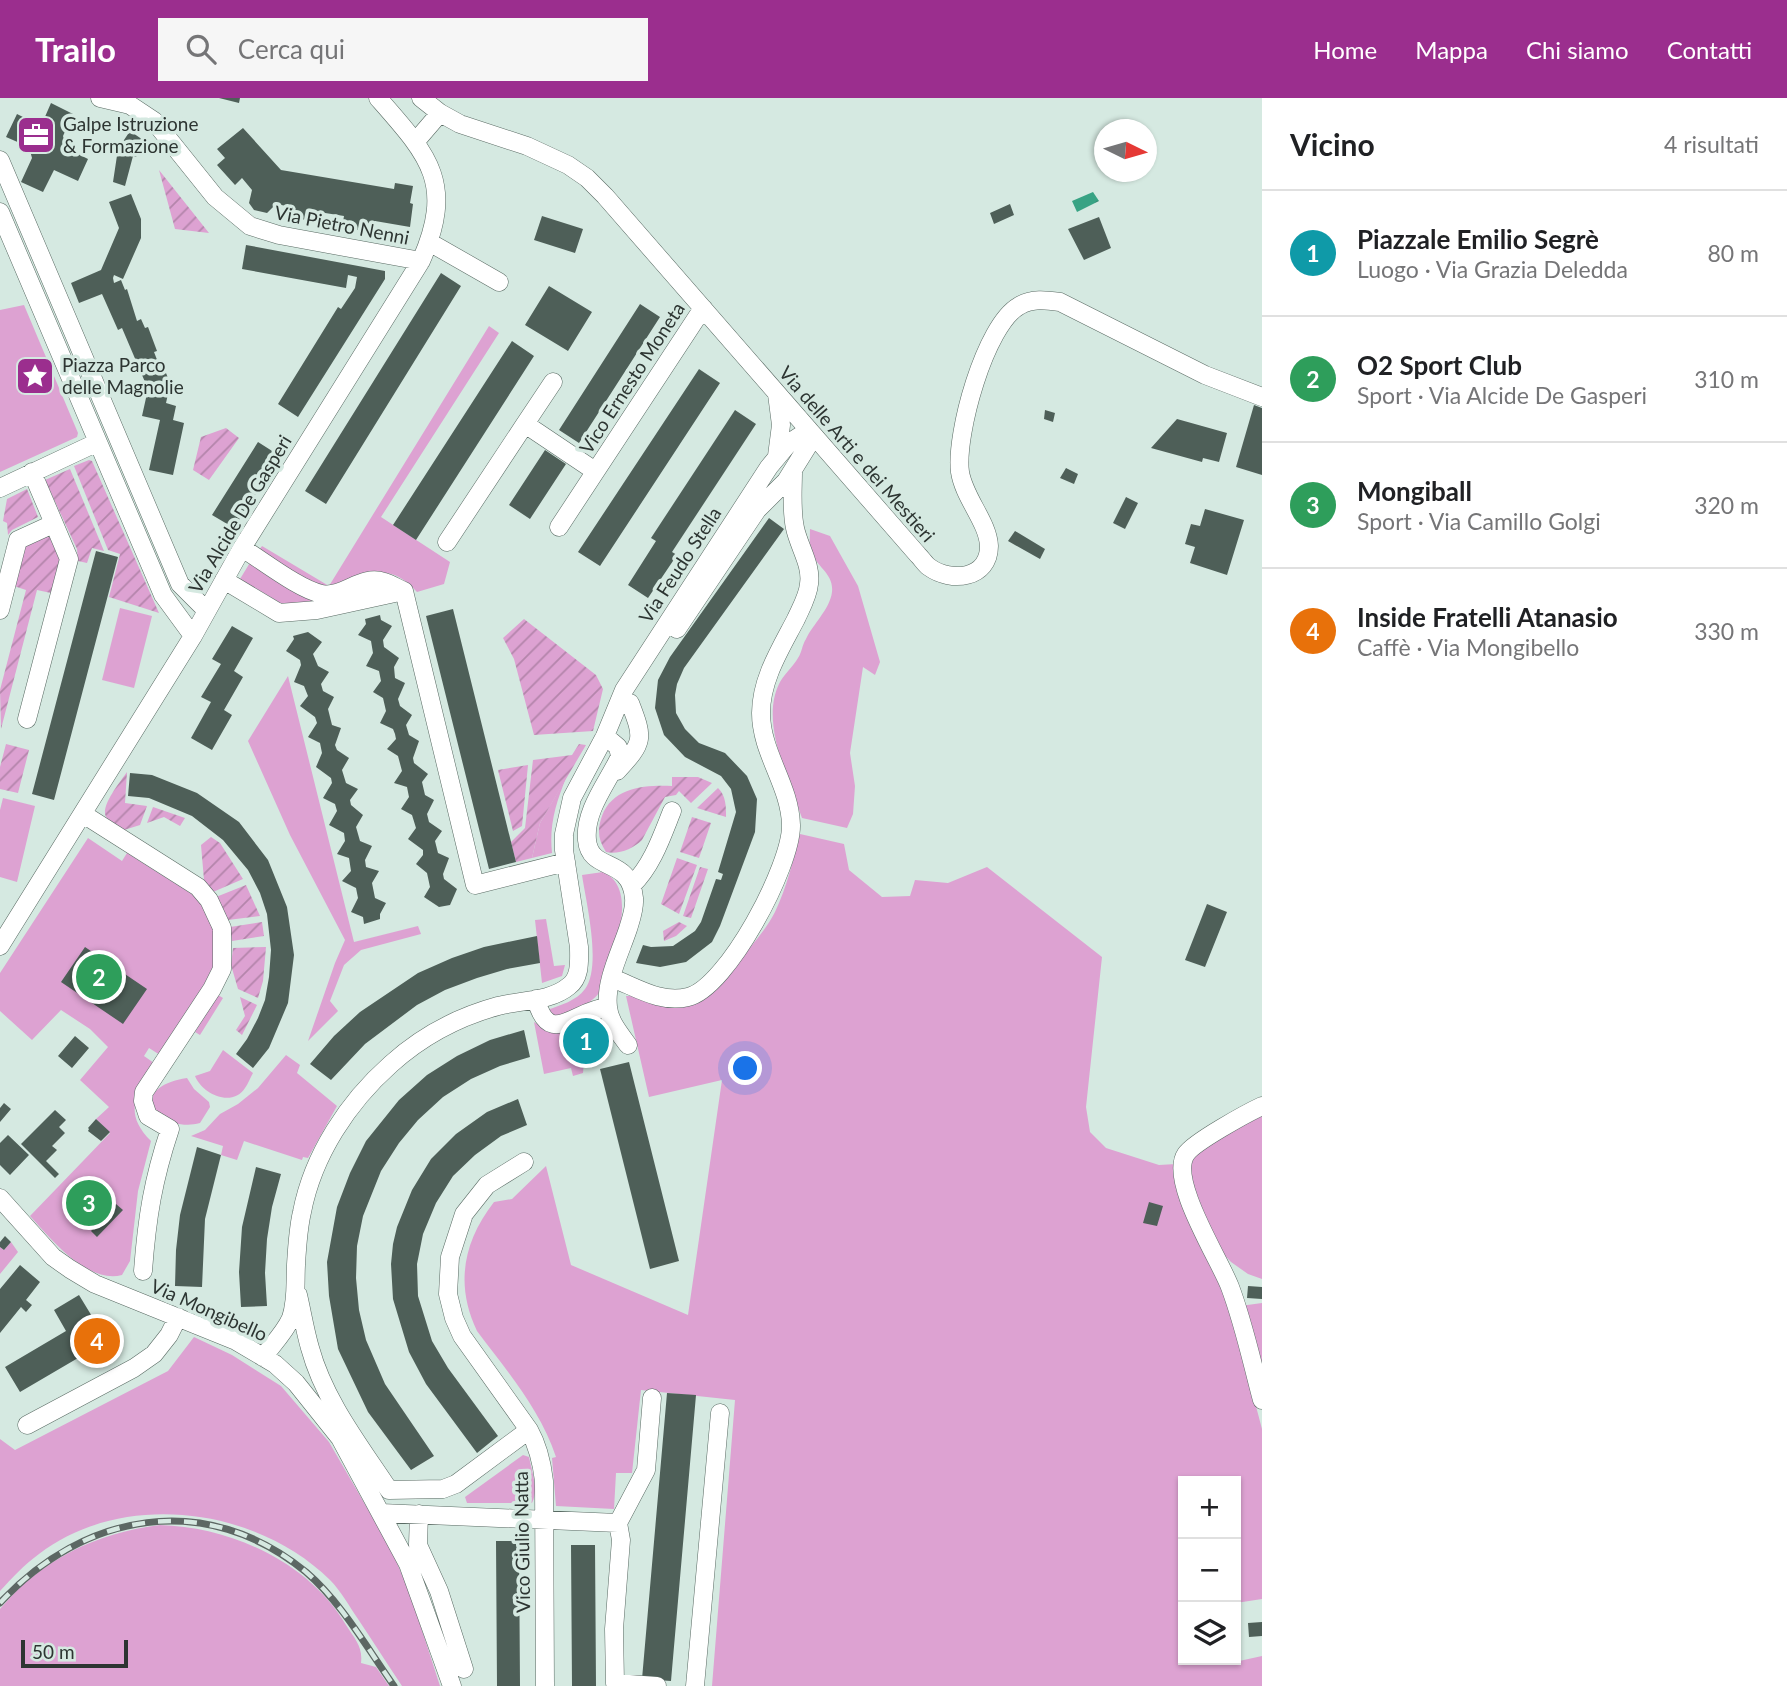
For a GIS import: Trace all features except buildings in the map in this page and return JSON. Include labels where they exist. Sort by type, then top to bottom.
[{"type":"street","name":"Via Pietro Nenni","points":[[100,98],[130,105],[154,121],[215,197],[250,226],[279,235],[421,261]]},
{"type":"street","name":"Via Alcide De Gasperi","points":[[0,946],[193,636],[242,548],[421,261],[429,242],[436,202],[436,183],[431,167],[416,141],[378,98]]},
{"type":"street","name":"Via delle Arti e dei Mestieri","points":[[421,98],[440,113],[484,133],[551,156],[587,178],[929,566],[940,573],[968,576],[983,567],[989,547],[987,535],[960,473],[961,445],[974,386],[996,332],[1003,320],[1020,305],[1038,300],[1060,302],[1205,375],[1262,397]]},
{"type":"street","points":[[416,141],[440,113]]},
{"type":"street","points":[[0,160],[180,584],[206,610]]},
{"type":"street","points":[[0,212],[163,595],[193,636]]},
{"type":"street","points":[[429,242],[499,282]]},
{"type":"street","name":"Vico Ernesto Moneta","points":[[559,527],[703,308]]},
{"type":"street","points":[[447,542],[553,382]]},
{"type":"street","points":[[777,394],[781,425],[777,470],[793,470]]},
{"type":"street","name":"Vico Ernesto Moneta","points":[[525,424],[595,471]]},
{"type":"street","name":"Via Feudo Stella","points":[[296,1287],[302,1212],[312,1174],[332,1133],[359,1096],[421,1040],[457,1020],[500,1005],[536,999],[571,986],[580,963],[564,834],[572,798],[605,736],[624,690],[779,455],[797,435],[811,433]]},
{"type":"street","name":"Via Feudo Stella","points":[[605,736],[630,703],[757,510],[793,470],[811,433]]},
{"type":"street","points":[[0,488],[98,442]]},
{"type":"street","points":[[612,978],[662,998],[690,997],[701,992],[741,944],[764,909],[789,845],[791,825],[788,801],[769,757],[761,712],[772,663],[809,588],[810,574],[795,528],[792,451],[779,455]]},
{"type":"street","points":[[27,719],[69,559],[32,472]]},
{"type":"street","points":[[764,504],[775,505],[795,528]]},
{"type":"street","points":[[0,610],[19,540],[54,524]]},
{"type":"street","points":[[242,548],[311,591],[324,595],[337,594],[370,580],[383,581],[404,591]]},
{"type":"street","points":[[223,580],[279,613],[317,610],[404,591]]},
{"type":"street","points":[[404,591],[475,886],[566,862]]},
{"type":"street","points":[[610,778],[632,755],[640,740],[641,731],[630,703]]},
{"type":"street","points":[[605,736],[618,747],[620,755],[593,808],[587,841],[591,854],[599,862],[624,872],[632,885],[635,901],[633,912],[612,978],[608,1007],[617,1029],[628,1045]]},
{"type":"street","points":[[632,885],[655,853],[672,811]]},
{"type":"street","points":[[83,814],[198,887],[209,900],[222,928],[222,969],[212,989],[144,1092],[143,1101],[148,1116],[170,1129],[153,1182],[143,1271]]},
{"type":"street","points":[[536,999],[544,1021],[551,1025],[562,1024],[593,1008],[608,1007]]},
{"type":"street","points":[[1262,1106],[1243,1114],[1194,1147],[1186,1154],[1183,1162],[1185,1184],[1193,1212],[1230,1287],[1262,1400]]},
{"type":"street","name":"Vico Giulio Natta","points":[[524,1162],[487,1185],[464,1214],[450,1257],[448,1294],[462,1336],[529,1430],[537,1444],[542,1464],[545,1686]]},
{"type":"street","name":"Via Mongibello","points":[[0,1198],[53,1257],[70,1269],[95,1284],[236,1341],[263,1357],[296,1383],[340,1438],[413,1575],[452,1686]]},
{"type":"street","points":[[263,1357],[290,1319],[295,1304],[296,1287]]},
{"type":"street","points":[[296,1287],[310,1348],[320,1374],[354,1438],[389,1490],[443,1489],[456,1484],[529,1430]]},
{"type":"street","points":[[27,1425],[134,1368],[154,1354],[169,1335],[178,1317]]},
{"type":"street","points":[[652,1398],[646,1470],[618,1523],[621,1540],[614,1629],[615,1683],[657,1686]]},
{"type":"street","points":[[695,1686],[720,1412]]},
{"type":"street","points":[[381,1513],[618,1523]]},
{"type":"street","points":[[419,1514],[418,1545],[439,1591],[464,1669]]},
{"type":"shaded area","points":[[159,170],[209,233],[175,229]]},
{"type":"shaded area","name":"Piazza Parco delle Magnolie","points":[[24,305],[78,433],[77,437],[0,472],[0,310]]},
{"type":"shaded area","points":[[489,326],[499,333],[381,517],[450,562],[444,584],[417,592],[395,575],[375,573],[353,580],[330,592],[257,553],[262,546],[329,586]]},
{"type":"shaded area","points":[[226,428],[239,438],[209,480],[193,470],[201,437]]},
{"type":"shaded area","points":[[92,461],[159,613],[109,597],[120,554],[108,550],[74,466]]},
{"type":"shaded area","points":[[70,469],[104,551],[92,548],[87,563],[78,561],[77,549],[45,480]]},
{"type":"shaded area","points":[[27,489],[38,517],[12,530],[8,535],[7,523],[3,521],[7,499]]},
{"type":"shaded area","points":[[810,529],[830,536],[858,586],[880,662],[875,675],[863,667],[850,753],[855,786],[853,814],[847,828],[802,818],[774,734],[774,699],[779,684],[799,656],[809,633],[831,598],[832,585],[828,575],[811,551]]},
{"type":"shaded area","points":[[49,535],[60,561],[51,593],[37,590],[1,729],[0,690],[26,590],[14,586],[26,544]]},
{"type":"shaded area","points":[[251,561],[358,599],[282,604],[240,579]]},
{"type":"shaded area","points":[[120,608],[152,616],[134,688],[102,680]]},
{"type":"shaded area","points":[[524,619],[596,675],[603,689],[593,731],[534,735],[514,659],[503,638]]},
{"type":"shaded area","points":[[288,676],[354,942],[418,926],[421,934],[361,950],[344,965],[330,1001],[338,1011],[308,1041],[345,940],[290,835],[248,741]]},
{"type":"shaded area","points":[[6,744],[29,750],[18,793],[0,789],[0,767]]},
{"type":"shaded area","points":[[579,744],[586,745],[540,823],[532,858],[516,862],[511,842],[525,828],[533,760],[572,755]]},
{"type":"shaded area","points":[[528,765],[522,826],[513,831],[498,770]]},
{"type":"shaded area","points":[[127,772],[125,803],[147,806],[140,825],[124,830],[109,821],[105,812],[112,794]]},
{"type":"shaded area","points":[[672,777],[698,777],[712,783],[691,803],[679,791],[676,795],[665,797],[642,840],[625,850],[606,852],[599,830],[607,806],[622,793],[631,790],[672,786]]},
{"type":"shaded area","points":[[566,778],[554,814],[552,853],[532,858],[540,823]]},
{"type":"shaded area","points":[[718,788],[726,805],[726,817],[697,808]]},
{"type":"shaded area","points":[[3,798],[35,806],[17,882],[0,877],[0,810]]},
{"type":"shaded area","points":[[153,807],[185,818],[180,826],[164,817],[147,823]]},
{"type":"shaded area","points":[[692,817],[711,823],[699,858],[680,852]]},
{"type":"shaded area","points":[[800,834],[844,844],[849,870],[882,897],[910,896],[915,880],[948,883],[987,867],[1102,957],[1086,1107],[1090,1132],[1106,1148],[1159,1165],[1176,1164],[1221,1274],[1262,1429],[1262,1599],[1241,1602],[1241,1476],[1178,1476],[1178,1665],[1241,1665],[1241,1661],[1262,1656],[1262,1686],[712,1686],[735,1400],[641,1390],[632,1473],[616,1473],[614,1509],[556,1506],[552,1458],[556,1457],[549,1439],[522,1391],[477,1331],[470,1314],[465,1281],[469,1248],[483,1217],[494,1202],[512,1199],[546,1166],[571,1265],[688,1315],[722,1080],[649,1097],[626,996],[705,996],[752,945],[768,923],[783,893]]},
{"type":"shaded area","points":[[211,837],[220,843],[243,879],[213,892],[204,880],[201,845]]},
{"type":"shaded area","points":[[88,838],[122,861],[127,853],[195,896],[216,930],[214,973],[160,1055],[149,1048],[144,1056],[154,1063],[138,1093],[135,1111],[142,1131],[151,1141],[138,1191],[130,1261],[122,1275],[109,1276],[96,1273],[71,1258],[30,1216],[110,1133],[96,1119],[109,1107],[80,1080],[108,1047],[90,1029],[61,1010],[32,1040],[0,1011],[0,973]]},
{"type":"shaded area","points":[[677,858],[697,865],[679,914],[661,904]]},
{"type":"shaded area","points":[[700,867],[708,869],[691,918],[683,916]]},
{"type":"shaded area","points":[[603,872],[615,881],[621,894],[620,928],[610,964],[600,992],[590,1002],[553,1018],[547,1010],[577,997],[590,979],[593,950],[582,875]]},
{"type":"shaded area","points":[[246,885],[260,916],[228,920],[216,897]]},
{"type":"shaded area","points":[[546,919],[554,966],[565,965],[562,976],[542,983],[535,920]]},
{"type":"shaded area","points":[[262,922],[264,936],[232,941],[230,927]]},
{"type":"shaded area","points":[[679,922],[687,926],[676,936],[664,941],[663,931]]},
{"type":"shaded area","points":[[266,947],[263,981],[258,998],[238,989],[231,965],[233,948]]},
{"type":"shaded area","points":[[218,995],[223,998],[200,1035],[195,1032]]},
{"type":"shaded area","points":[[240,997],[257,1005],[242,1035],[236,1030],[245,1016]]},
{"type":"shaded area","points":[[596,1017],[583,1073],[573,1076],[571,1068],[544,1074],[534,1022],[549,1029],[557,1029]]},
{"type":"shaded area","points":[[223,1050],[253,1073],[245,1088],[233,1097],[225,1098],[210,1093],[195,1076],[210,1071]]},
{"type":"shaded area","points":[[286,1055],[300,1065],[297,1073],[337,1106],[308,1158],[303,1157],[302,1160],[244,1141],[237,1160],[221,1155],[223,1146],[191,1136],[205,1130],[220,1114],[258,1088]]},
{"type":"shaded area","points":[[187,1078],[194,1089],[209,1102],[210,1107],[200,1123],[186,1125],[162,1116],[154,1109],[152,1100],[156,1091],[167,1084]]},
{"type":"shaded area","points":[[1262,1110],[1262,1279],[1248,1274],[1231,1262],[1215,1245],[1189,1184],[1189,1156]]},
{"type":"shaded area","points":[[11,1242],[18,1252],[0,1274],[0,1247],[4,1250]]},
{"type":"shaded area","points":[[1262,1303],[1262,1387],[1240,1306]]},
{"type":"shaded area","points":[[194,1337],[232,1355],[281,1386],[329,1442],[392,1551],[411,1596],[440,1686],[402,1686],[330,1580],[300,1555],[265,1536],[228,1523],[188,1516],[148,1515],[110,1521],[73,1534],[39,1554],[0,1591],[0,1439],[15,1450],[168,1371]]},
{"type":"shaded area","points":[[523,1455],[529,1457],[534,1481],[532,1503],[467,1503],[465,1497]]},
{"type":"shaded area","points":[[160,1525],[187,1527],[240,1541],[290,1566],[330,1603],[358,1643],[361,1663],[376,1667],[389,1686],[0,1686],[0,1609],[16,1591],[72,1551],[114,1534]]},
{"type":"water","points":[[1093,192],[1099,201],[1077,212],[1072,201]]},
{"type":"railway","points":[[0,1603],[33,1572],[69,1548],[107,1532],[147,1523],[187,1522],[228,1529],[268,1546],[319,1584],[343,1612],[394,1686]]},
{"type":"place","name":"Galpe Istruzione & Formazione","points":[[36,135]]},
{"type":"place","name":"Piazza Parco delle Magnolie","points":[[35,376]]},
{"type":"place","name":"O2 Sport Club","points":[[99,977]]},
{"type":"place","name":"Piazzale Emilio Segrè","points":[[586,1041]]},
{"type":"place","name":"Mongiball","points":[[89,1203]]},
{"type":"place","name":"Inside Fratelli Atanasio","points":[[97,1341]]}]
